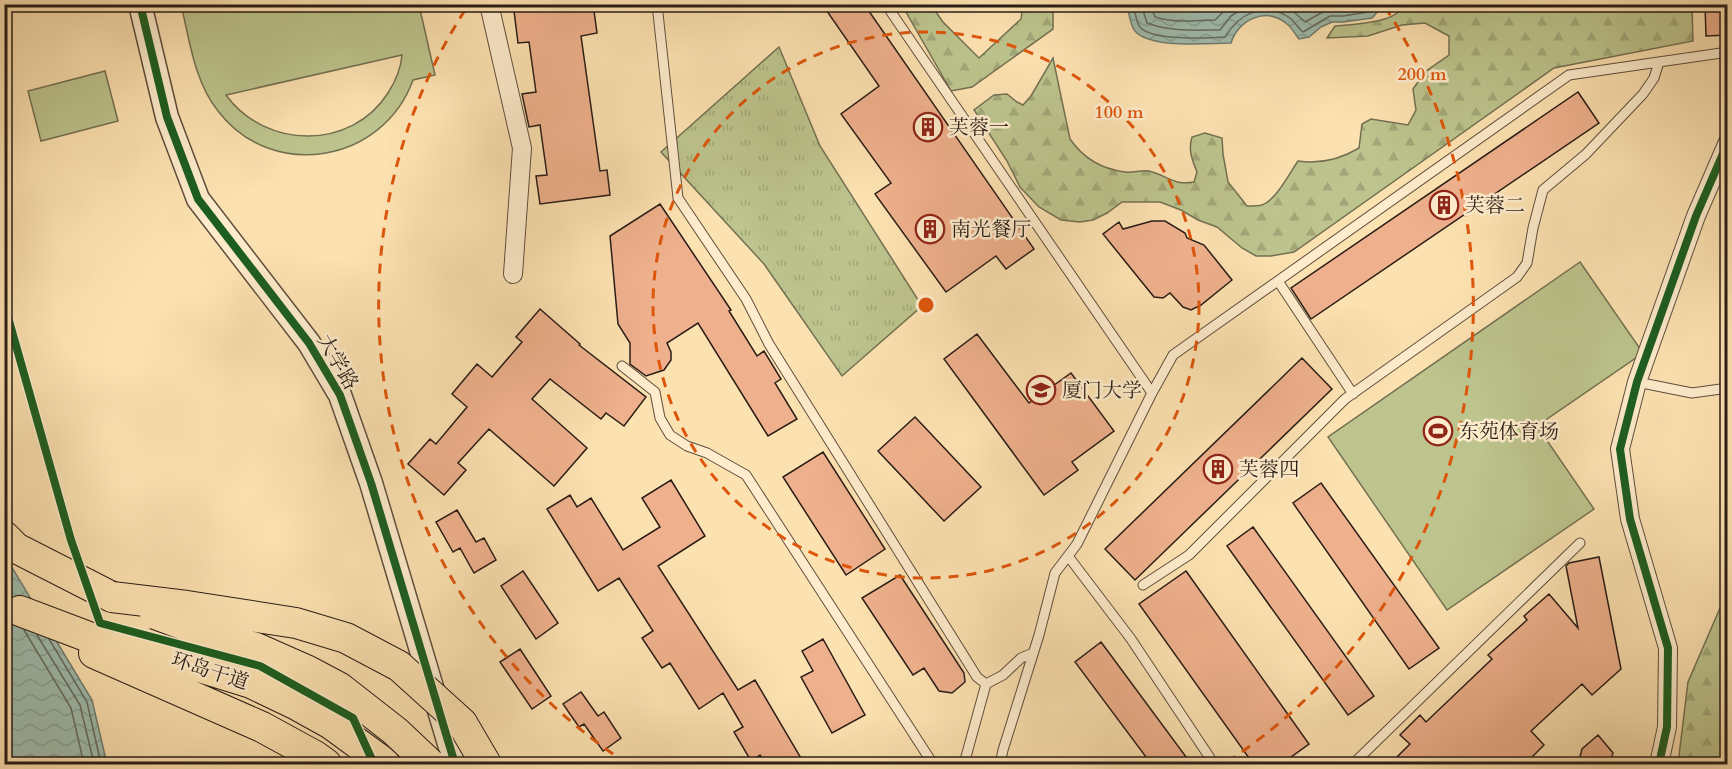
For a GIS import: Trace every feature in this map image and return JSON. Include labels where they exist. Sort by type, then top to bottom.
[{"type":"highway","points":[[4,537],[16,548],[112,597],[296,623],[346,638],[399,666],[462,723],[486,765]]},
{"type":"highway","name":"环岛干道","points":[[112,597],[217,637],[256,648],[308,671],[340,688],[395,731],[430,765]]},
{"type":"highway","points":[[12,606],[102,658],[262,727],[315,756],[326,765]]},
{"type":"highway","name":"环岛干道","points":[[12,606],[94,639],[120,647],[154,653],[250,683],[331,724],[385,765]]},
{"type":"street","name":"大学路","points":[[140,4],[167,117],[198,199],[309,343],[340,395],[370,483],[454,765]]},
{"type":"street","points":[[489,4],[522,148],[513,273]]},
{"type":"street","points":[[1659,765],[1668,727],[1668,648],[1630,519],[1620,449],[1637,382],[1696,216],[1728,142]]},
{"type":"lane","points":[[657,4],[678,198],[746,299],[769,344],[971,667],[986,684]]},
{"type":"lane","points":[[888,4],[891,12],[1152,393]]},
{"type":"lane","points":[[1000,765],[1034,653],[1055,573],[1077,544],[1173,355],[1569,75],[1728,52]]},
{"type":"lane","points":[[1143,585],[1189,555],[1337,407],[1517,277],[1527,263],[1533,228],[1544,190],[1586,154],[1643,94],[1654,78],[1659,62]]},
{"type":"lane","points":[[1278,281],[1353,394]]},
{"type":"lane","points":[[622,366],[655,392],[660,418],[670,435],[687,446],[707,453],[746,475],[933,765]]},
{"type":"lane","points":[[1637,382],[1692,393],[1728,388]]},
{"type":"lane","points":[[1353,765],[1580,543]]},
{"type":"lane","points":[[1068,556],[1131,639],[1214,765]]},
{"type":"lane","points":[[964,765],[986,684],[1003,675],[1021,658],[1034,653]]},
{"type":"green space","points":[[1594,4],[1602,9],[1609,5],[1692,5],[1693,41],[1554,68],[1294,252],[1271,256],[1256,256],[1242,248],[1217,227],[1160,202],[1122,202],[1093,220],[1080,222],[1061,220],[1039,207],[1020,187],[1007,161],[974,110],[994,95],[1007,94],[1023,105],[1031,96],[1053,58],[1070,139],[1093,162],[1116,171],[1149,171],[1181,183],[1194,182],[1197,172],[1191,155],[1191,141],[1192,137],[1205,133],[1222,138],[1228,182],[1247,206],[1260,205],[1272,198],[1298,161],[1330,160],[1359,148],[1362,124],[1371,119],[1408,125],[1416,110],[1413,89],[1426,71],[1449,55],[1449,36],[1425,23],[1402,25],[1368,36],[1327,38],[1335,26],[1383,19],[1392,16],[1404,5]]},
{"type":"green space","points":[[181,5],[419,5],[435,75],[413,80],[398,108],[377,130],[352,145],[324,153],[296,154],[267,148],[241,133],[218,111],[210,99],[198,74]],"holes":[[[402,55],[391,89],[372,112],[353,125],[331,133],[308,136],[285,133],[263,126],[243,113],[226,95]]]},
{"type":"green space","points":[[902,5],[931,5],[943,22],[979,58],[1021,19],[1023,5],[1053,5],[1053,29],[972,87],[951,91]]},
{"type":"green space","points":[[779,47],[820,146],[922,306],[842,376],[764,264],[661,152]]},
{"type":"green space","points":[[105,71],[118,121],[41,141],[28,91]]},
{"type":"green space","name":"东苑体育场","points":[[1580,262],[1643,353],[1537,426],[1594,509],[1447,610],[1328,437]]},
{"type":"green space","points":[[1727,592],[1727,764],[1678,764],[1688,682]]},
{"type":"water","points":[[1127,4],[1381,5],[1372,18],[1332,22],[1321,27],[1309,37],[1299,39],[1289,26],[1279,19],[1262,16],[1246,22],[1231,43],[1194,44],[1166,43],[1142,37],[1133,29]]},
{"type":"water","points":[[4,552],[92,700],[107,764],[5,764]]},
{"type":"building","points":[[569,4],[593,4],[597,33],[581,36],[600,171],[607,170],[610,195],[540,204],[536,176],[547,175],[540,125],[529,127],[522,94],[536,92],[529,42],[518,43],[514,11]]},
{"type":"building","points":[[822,4],[864,4],[1034,249],[1006,269],[996,256],[946,292],[875,194],[891,183],[841,114],[879,86]]},
{"type":"building","points":[[1705,4],[1728,4],[1728,35],[1706,36]]},
{"type":"building","name":"芙蓉二","points":[[1578,92],[1599,123],[1311,319],[1291,288]]},
{"type":"building","points":[[660,204],[731,310],[729,311],[757,356],[764,351],[781,379],[775,383],[797,419],[768,436],[698,323],[667,343],[671,352],[671,360],[664,370],[646,376],[630,364],[630,343],[618,324],[610,236]]},
{"type":"building","points":[[1152,221],[1165,221],[1185,233],[1187,238],[1204,245],[1232,280],[1201,305],[1191,310],[1183,307],[1170,293],[1163,298],[1154,297],[1103,234],[1119,222],[1123,229]]},
{"type":"building","points":[[540,309],[579,345],[646,397],[624,426],[606,413],[601,419],[550,379],[532,399],[587,448],[554,486],[489,429],[458,463],[466,470],[444,495],[408,464],[430,439],[436,444],[467,407],[452,394],[477,364],[492,377],[522,342],[516,337]]},
{"type":"building","points":[[977,334],[1029,403],[1071,373],[1114,431],[1072,462],[1078,470],[1044,495],[944,359]]},
{"type":"building","name":"芙蓉四","points":[[1302,358],[1332,389],[1135,580],[1105,549]]},
{"type":"building","points":[[915,417],[981,487],[944,521],[878,451]]},
{"type":"building","points":[[823,452],[885,549],[846,575],[783,477]]},
{"type":"building","points":[[671,480],[705,536],[658,566],[738,690],[755,680],[805,765],[766,765],[760,755],[751,761],[734,732],[743,727],[723,693],[699,709],[670,663],[662,668],[642,638],[653,631],[619,578],[598,591],[547,509],[570,495],[577,507],[591,498],[623,550],[660,527],[642,498]]},
{"type":"building","points":[[1321,483],[1439,648],[1409,669],[1293,503]]},
{"type":"building","points":[[457,510],[476,542],[484,538],[496,560],[474,573],[460,548],[453,552],[436,522]]},
{"type":"building","points":[[1253,527],[1374,696],[1348,715],[1227,546]]},
{"type":"building","points":[[1599,557],[1621,669],[1592,695],[1582,684],[1531,731],[1544,745],[1524,765],[1389,765],[1410,744],[1400,735],[1420,715],[1426,722],[1492,659],[1488,655],[1527,620],[1524,616],[1549,594],[1578,628],[1566,566],[1569,563]]},
{"type":"building","points":[[523,571],[558,623],[536,639],[501,586]]},
{"type":"building","points":[[1186,571],[1309,744],[1280,765],[1254,765],[1139,604]]},
{"type":"building","points":[[900,575],[964,673],[965,682],[952,693],[939,691],[924,668],[913,675],[862,598]]},
{"type":"building","points":[[823,639],[865,715],[832,733],[801,677],[813,671],[802,651]]},
{"type":"building","points":[[1101,642],[1192,765],[1152,765],[1075,662]]},
{"type":"building","points":[[520,649],[551,696],[532,709],[500,662]]},
{"type":"building","points":[[581,692],[598,716],[604,712],[621,738],[603,751],[584,724],[579,727],[563,704]]},
{"type":"building","points":[[1598,735],[1613,753],[1609,765],[1578,765],[1582,749]]},
{"type":"cycle path","points":[[140,4],[167,117],[198,199],[309,343],[340,395],[371,483],[455,764]]},
{"type":"cycle path","points":[[1659,764],[1667,727],[1668,648],[1630,519],[1620,449],[1637,382],[1696,216],[1728,142]]},
{"type":"cycle path","points":[[4,303],[71,540],[100,623],[260,666],[353,718],[374,764]]},
{"type":"place","name":"芙蓉一","points":[[928,127]]},
{"type":"place","name":"芙蓉二","points":[[1444,205]]},
{"type":"place","name":"南光餐厅","points":[[930,229]]},
{"type":"place","name":"厦门大学","points":[[1041,390]]},
{"type":"place","name":"东苑体育场","points":[[1438,431]]},
{"type":"place","name":"芙蓉四","points":[[1218,469]]}]
